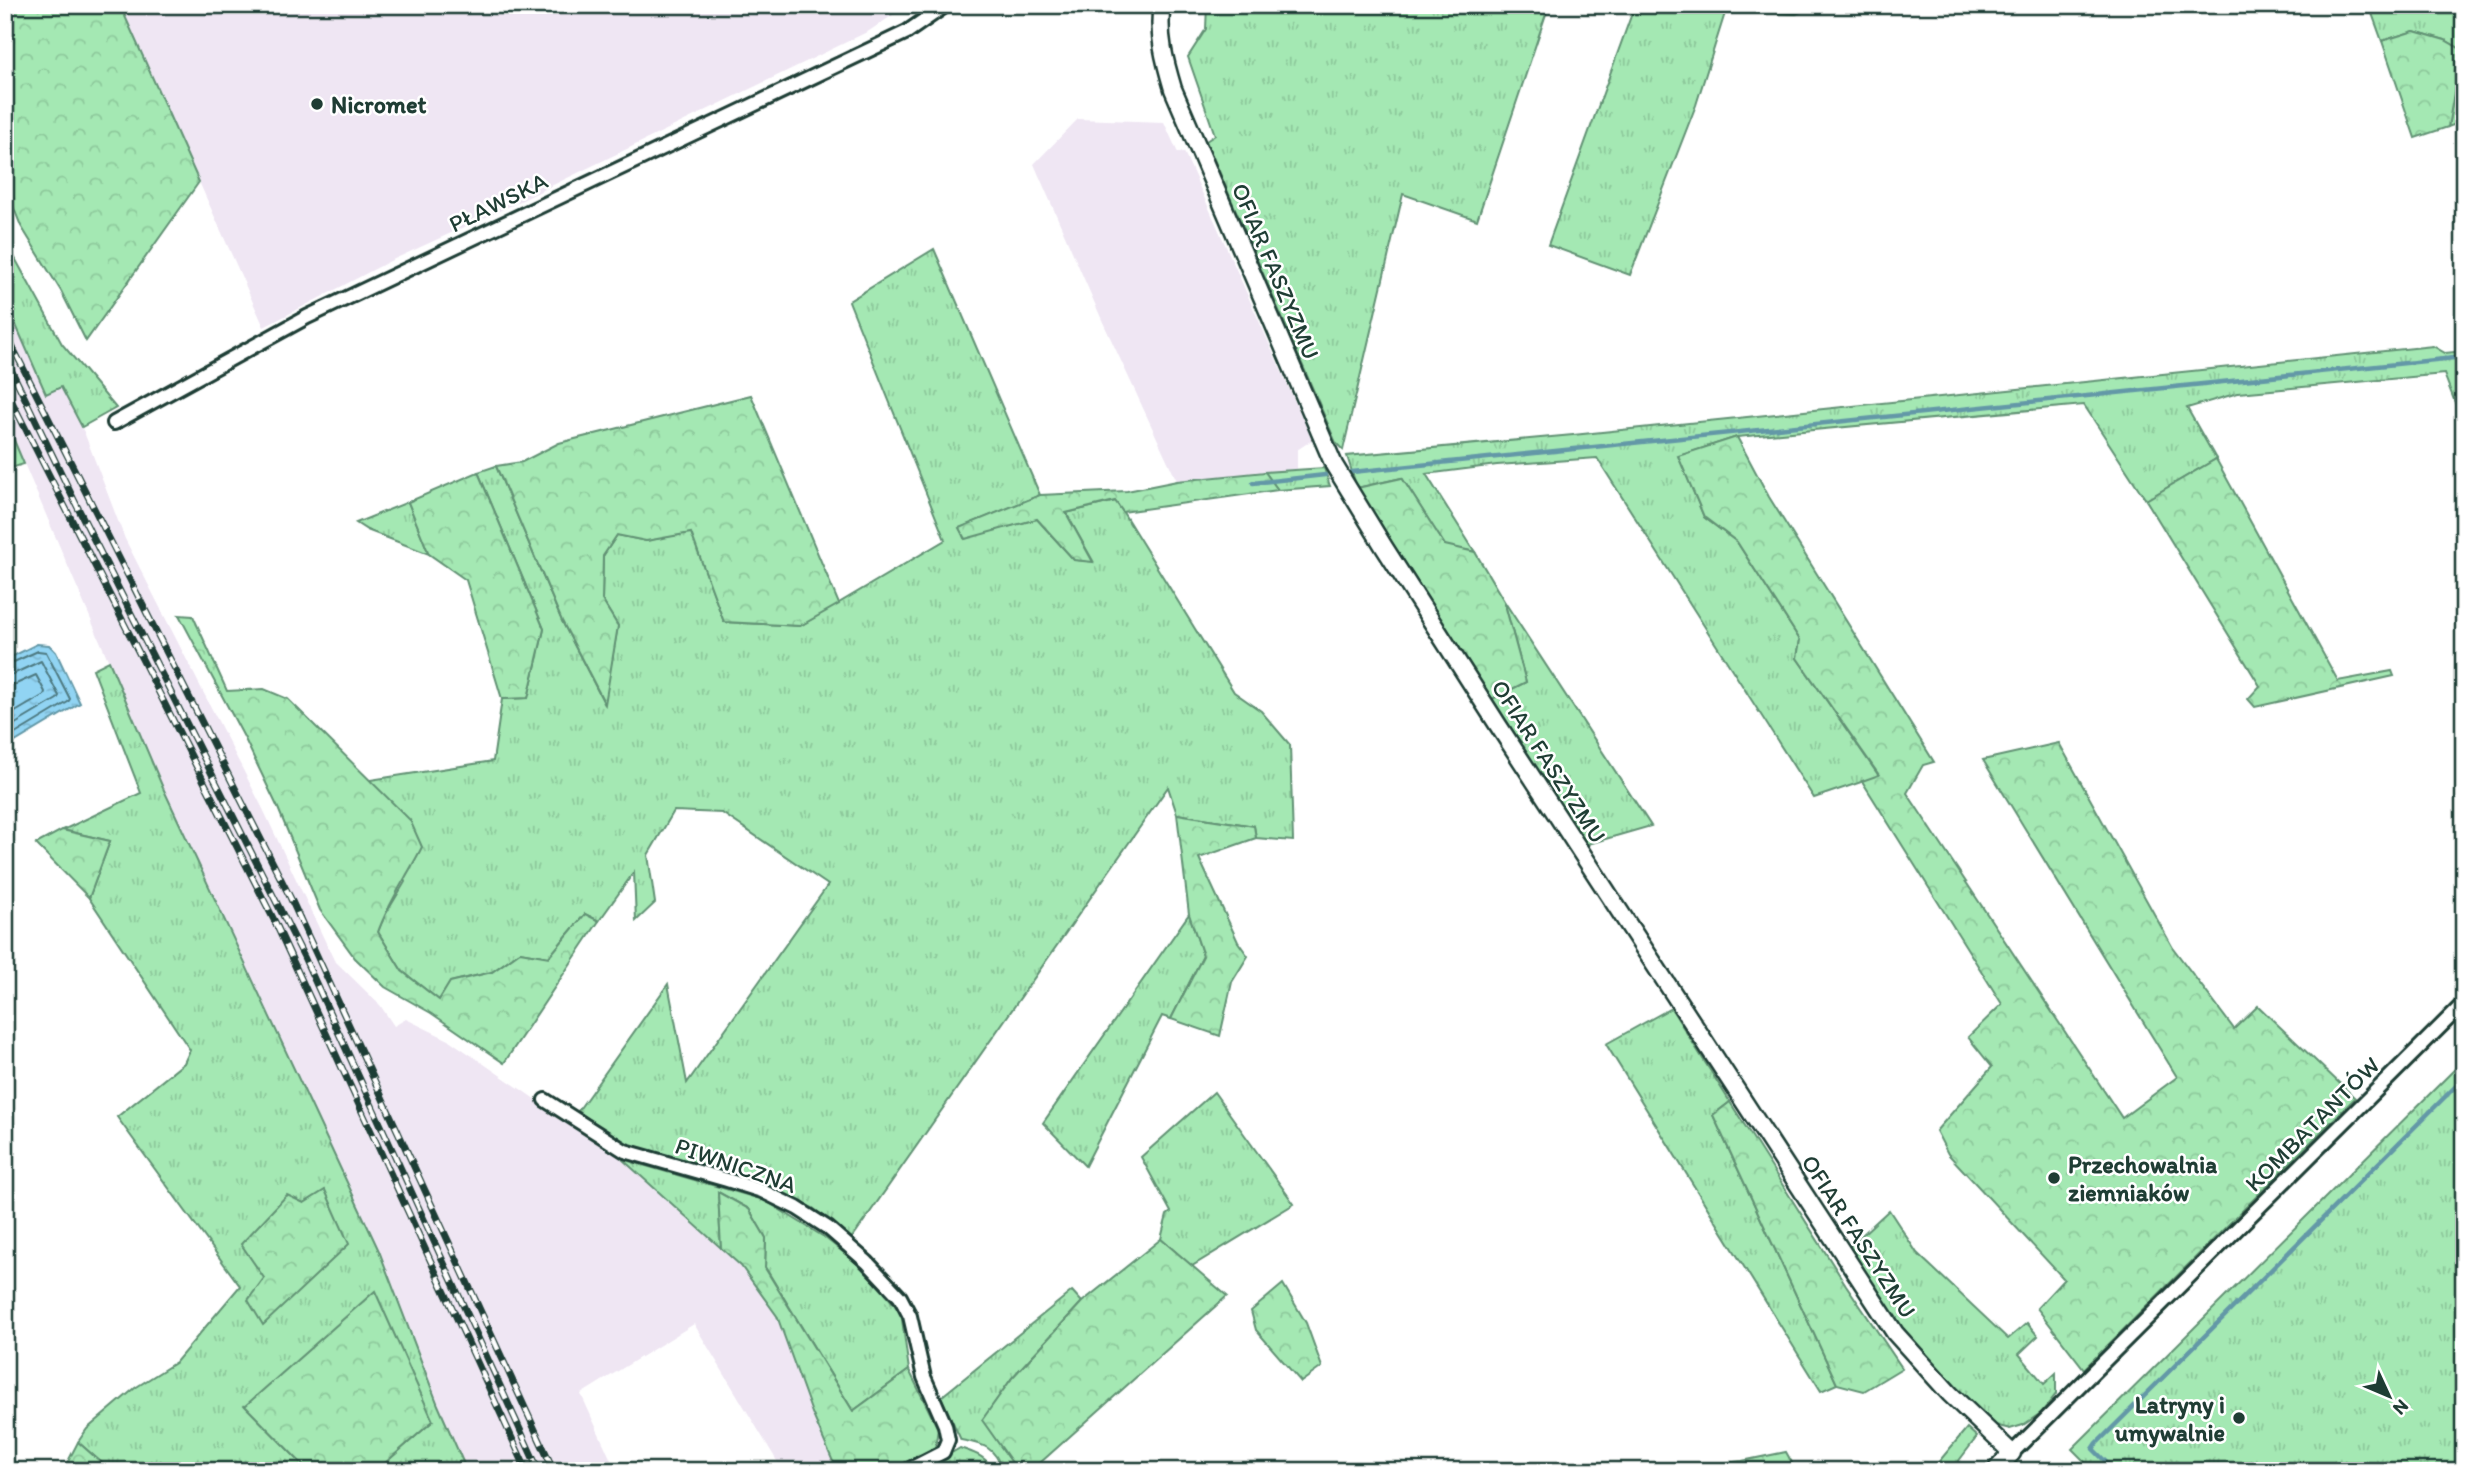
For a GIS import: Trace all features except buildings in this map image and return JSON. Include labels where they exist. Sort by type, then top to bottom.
[{"type":"street","name":"PŁAWSKA","points":[[114,423],[307,317],[907,32],[946,5]]},
{"type":"street","name":"OFIAR FASZYZMU","points":[[1162,5],[1162,53],[1173,89],[1334,465],[1491,714],[1895,1333],[1950,1394],[2012,1453]]},
{"type":"street","name":"KOMBATANTÓW","points":[[2012,1453],[2464,1003]]},
{"type":"street","name":"PIWNICZNA","points":[[545,1100],[625,1152],[762,1191],[797,1208],[828,1228],[867,1262],[900,1297],[910,1316],[924,1377],[945,1425],[948,1440],[943,1452],[906,1471]]},
{"type":"street","points":[[1996,1471],[2012,1453]]},
{"type":"shaded area","points":[[120,5],[903,5],[896,13],[869,31],[510,206],[390,261],[264,327]]},
{"type":"shaded area","points":[[1078,119],[1164,122],[1178,153],[1184,152],[1312,440],[1297,450],[1297,471],[1177,481],[1102,320],[1034,164]]},
{"type":"shaded area","points":[[5,300],[46,393],[61,387],[84,432],[125,539],[263,809],[334,960],[380,1005],[394,1026],[406,1019],[449,1040],[622,1159],[741,1266],[777,1316],[812,1413],[837,1471],[783,1471],[694,1324],[581,1394],[616,1471],[467,1471],[438,1405],[379,1251],[163,788],[5,419]]},
{"type":"green space","points":[[5,5],[120,5],[199,182],[86,341],[61,291],[21,226],[5,186]]},
{"type":"green space","points":[[1207,5],[1549,5],[1477,220],[1403,194],[1343,450],[1336,443],[1206,141],[1215,135],[1188,57],[1206,29]]},
{"type":"green space","points":[[1635,5],[1817,5],[1796,14],[1726,10],[1696,105],[1630,275],[1548,245]]},
{"type":"green space","points":[[2369,5],[2464,5],[2464,51],[2445,40],[2414,31],[2382,41]]},
{"type":"green space","points":[[2414,31],[2445,40],[2464,51],[2464,76],[2455,87],[2448,127],[2415,138],[2382,41]]},
{"type":"green space","points":[[2464,76],[2464,121],[2448,127],[2455,87]]},
{"type":"green space","points":[[5,240],[62,344],[116,408],[82,427],[61,387],[46,394],[5,300]]},
{"type":"green space","points":[[934,249],[1040,495],[960,528],[964,538],[1037,519],[1074,560],[1093,561],[1066,513],[1116,501],[1234,692],[1261,711],[1290,745],[1293,841],[1256,838],[1254,826],[1177,814],[1168,787],[852,1238],[813,1208],[743,1179],[630,1149],[578,1111],[668,984],[687,1083],[828,885],[722,813],[674,811],[648,855],[655,903],[636,921],[634,872],[599,921],[585,914],[549,957],[520,952],[492,972],[451,982],[439,1000],[402,971],[378,932],[405,882],[370,780],[493,761],[502,699],[528,698],[544,629],[478,472],[496,466],[562,621],[604,703],[618,626],[602,600],[603,556],[617,535],[646,541],[691,532],[724,622],[800,626],[945,540],[849,301]]},
{"type":"green space","points":[[2433,346],[2445,353],[2464,351],[2464,426],[2444,374],[2238,393],[2187,408],[2216,459],[2146,500],[2084,405],[1737,437],[1679,456],[1704,517],[1737,542],[1800,640],[1797,658],[1879,776],[1814,798],[1597,458],[1497,465],[1426,474],[1475,552],[1445,546],[1402,478],[1357,488],[1347,456],[1573,435]]},
{"type":"green space","points":[[751,395],[839,604],[800,626],[724,622],[691,533],[646,541],[617,535],[603,556],[602,600],[618,626],[605,704],[562,621],[496,466],[522,462],[559,443]]},
{"type":"green space","points":[[5,419],[24,464],[5,470]]},
{"type":"green space","points":[[1737,437],[1769,497],[1934,762],[1923,765],[1907,793],[2122,1118],[2177,1077],[1983,760],[2059,743],[2173,948],[2234,1029],[2258,1006],[2355,1098],[2084,1369],[2037,1308],[2064,1279],[1948,1154],[1936,1131],[1992,1067],[1968,1037],[2002,1004],[1862,781],[1879,775],[1797,658],[1800,640],[1737,542],[1704,517],[1678,456]]},
{"type":"green space","points":[[2216,459],[2338,681],[2392,671],[2394,676],[2255,707],[2248,699],[2260,686],[2146,500]]},
{"type":"green space","points":[[1324,468],[1330,486],[1278,490],[1265,472]]},
{"type":"green space","points":[[478,472],[544,629],[528,698],[502,699],[466,580],[429,554],[408,502]]},
{"type":"green space","points":[[1265,472],[1278,490],[1123,512],[1115,501],[1066,513],[1093,562],[1074,560],[1037,519],[965,539],[959,528],[1040,495],[1127,491],[1177,481]]},
{"type":"green space","points":[[1402,478],[1445,545],[1475,552],[1504,601],[1526,682],[1492,699],[1357,488]]},
{"type":"green space","points":[[408,502],[429,554],[367,530],[356,523]]},
{"type":"green space","points":[[1504,601],[1651,826],[1581,846],[1492,699],[1526,682]]},
{"type":"green space","points":[[179,615],[193,616],[227,691],[264,689],[288,699],[410,820],[422,847],[378,932],[402,971],[439,1000],[450,982],[492,972],[520,952],[549,957],[585,914],[599,921],[504,1063],[431,1013],[385,987],[355,958],[320,910],[278,808],[244,737]]},
{"type":"green space","points":[[109,661],[163,788],[379,1251],[438,1405],[467,1471],[376,1471],[433,1421],[245,1406],[309,1471],[111,1471],[78,1442],[87,1429],[135,1388],[176,1362],[240,1286],[117,1117],[184,1063],[190,1050],[89,898],[110,841],[63,830],[141,793],[93,669]]},
{"type":"green space","points":[[1177,814],[1254,826],[1256,838],[1199,858],[1238,942],[1248,956],[1232,982],[1220,1036],[1171,1019],[1203,956],[1189,914]]},
{"type":"green space","points":[[62,830],[110,841],[89,898],[36,844]]},
{"type":"green space","points":[[1189,914],[1203,956],[1171,1019],[1162,1016],[1085,1166],[1043,1123]]},
{"type":"green space","points":[[1671,1008],[1730,1102],[1713,1115],[1837,1384],[1821,1391],[1606,1044]]},
{"type":"green space","points":[[2464,1060],[2464,1471],[2094,1471],[2072,1449]]},
{"type":"green space","points":[[1214,1092],[1294,1204],[1192,1266],[1161,1239],[1167,1215],[1171,1212],[1141,1157]]},
{"type":"green space","points":[[1730,1102],[1902,1368],[1864,1391],[1837,1384],[1713,1115]]},
{"type":"green space","points":[[622,1159],[764,1200],[824,1237],[863,1268],[901,1312],[909,1370],[853,1411],[765,1267],[766,1238],[749,1209],[718,1192],[721,1248]]},
{"type":"green space","points":[[325,1190],[349,1244],[263,1325],[248,1300],[264,1278],[241,1244],[287,1195],[304,1203]]},
{"type":"green space","points":[[718,1192],[749,1209],[766,1238],[765,1268],[853,1411],[909,1370],[938,1429],[935,1448],[897,1467],[895,1471],[837,1471],[812,1413],[777,1316],[741,1266],[721,1248]]},
{"type":"green space","points":[[1889,1210],[1917,1253],[2008,1339],[2027,1323],[2038,1336],[2019,1354],[2044,1384],[2056,1373],[2056,1394],[2041,1413],[2023,1425],[2010,1429],[1991,1424],[1931,1366],[1897,1325],[1849,1247]]},
{"type":"green space","points":[[1161,1239],[1227,1296],[1031,1471],[1018,1471],[982,1420],[1012,1378],[1082,1302]]},
{"type":"green space","points":[[1283,1284],[1306,1323],[1322,1367],[1301,1382],[1256,1330],[1251,1311]]},
{"type":"green space","points":[[375,1291],[433,1421],[376,1471],[309,1471],[245,1406]]},
{"type":"green space","points":[[1072,1291],[1082,1302],[1012,1378],[983,1420],[1018,1471],[1003,1471],[988,1448],[961,1440],[941,1397]]},
{"type":"green space","points":[[1967,1428],[1977,1437],[1951,1471],[1931,1471]]},
{"type":"green space","points":[[78,1442],[111,1471],[63,1471]]},
{"type":"green space","points":[[960,1448],[984,1458],[993,1471],[980,1471],[979,1467],[970,1471],[921,1471]]},
{"type":"green space","points":[[1786,1452],[1795,1468],[1792,1471],[1691,1471],[1689,1467],[1742,1461]]},
{"type":"water","points":[[37,644],[49,645],[56,652],[80,703],[5,748],[5,660]]},
{"type":"waterway","points":[[1352,472],[2464,357]]},
{"type":"waterway","points":[[1253,483],[1325,475]]},
{"type":"waterway","points":[[2115,1471],[2093,1449],[2097,1443],[2464,1078]]},
{"type":"railway","points":[[5,332],[290,897],[554,1471]]},
{"type":"railway","points":[[5,357],[304,957],[539,1471]]},
{"type":"railway","points":[[5,388],[275,922],[527,1471]]},
{"type":"place","name":"Nicromet","points":[[317,104]]},
{"type":"place","name":"Przechowalnia ziemniaków","points":[[2054,1178]]},
{"type":"place","name":"Latryny i umywalnie","points":[[2239,1418]]}]
